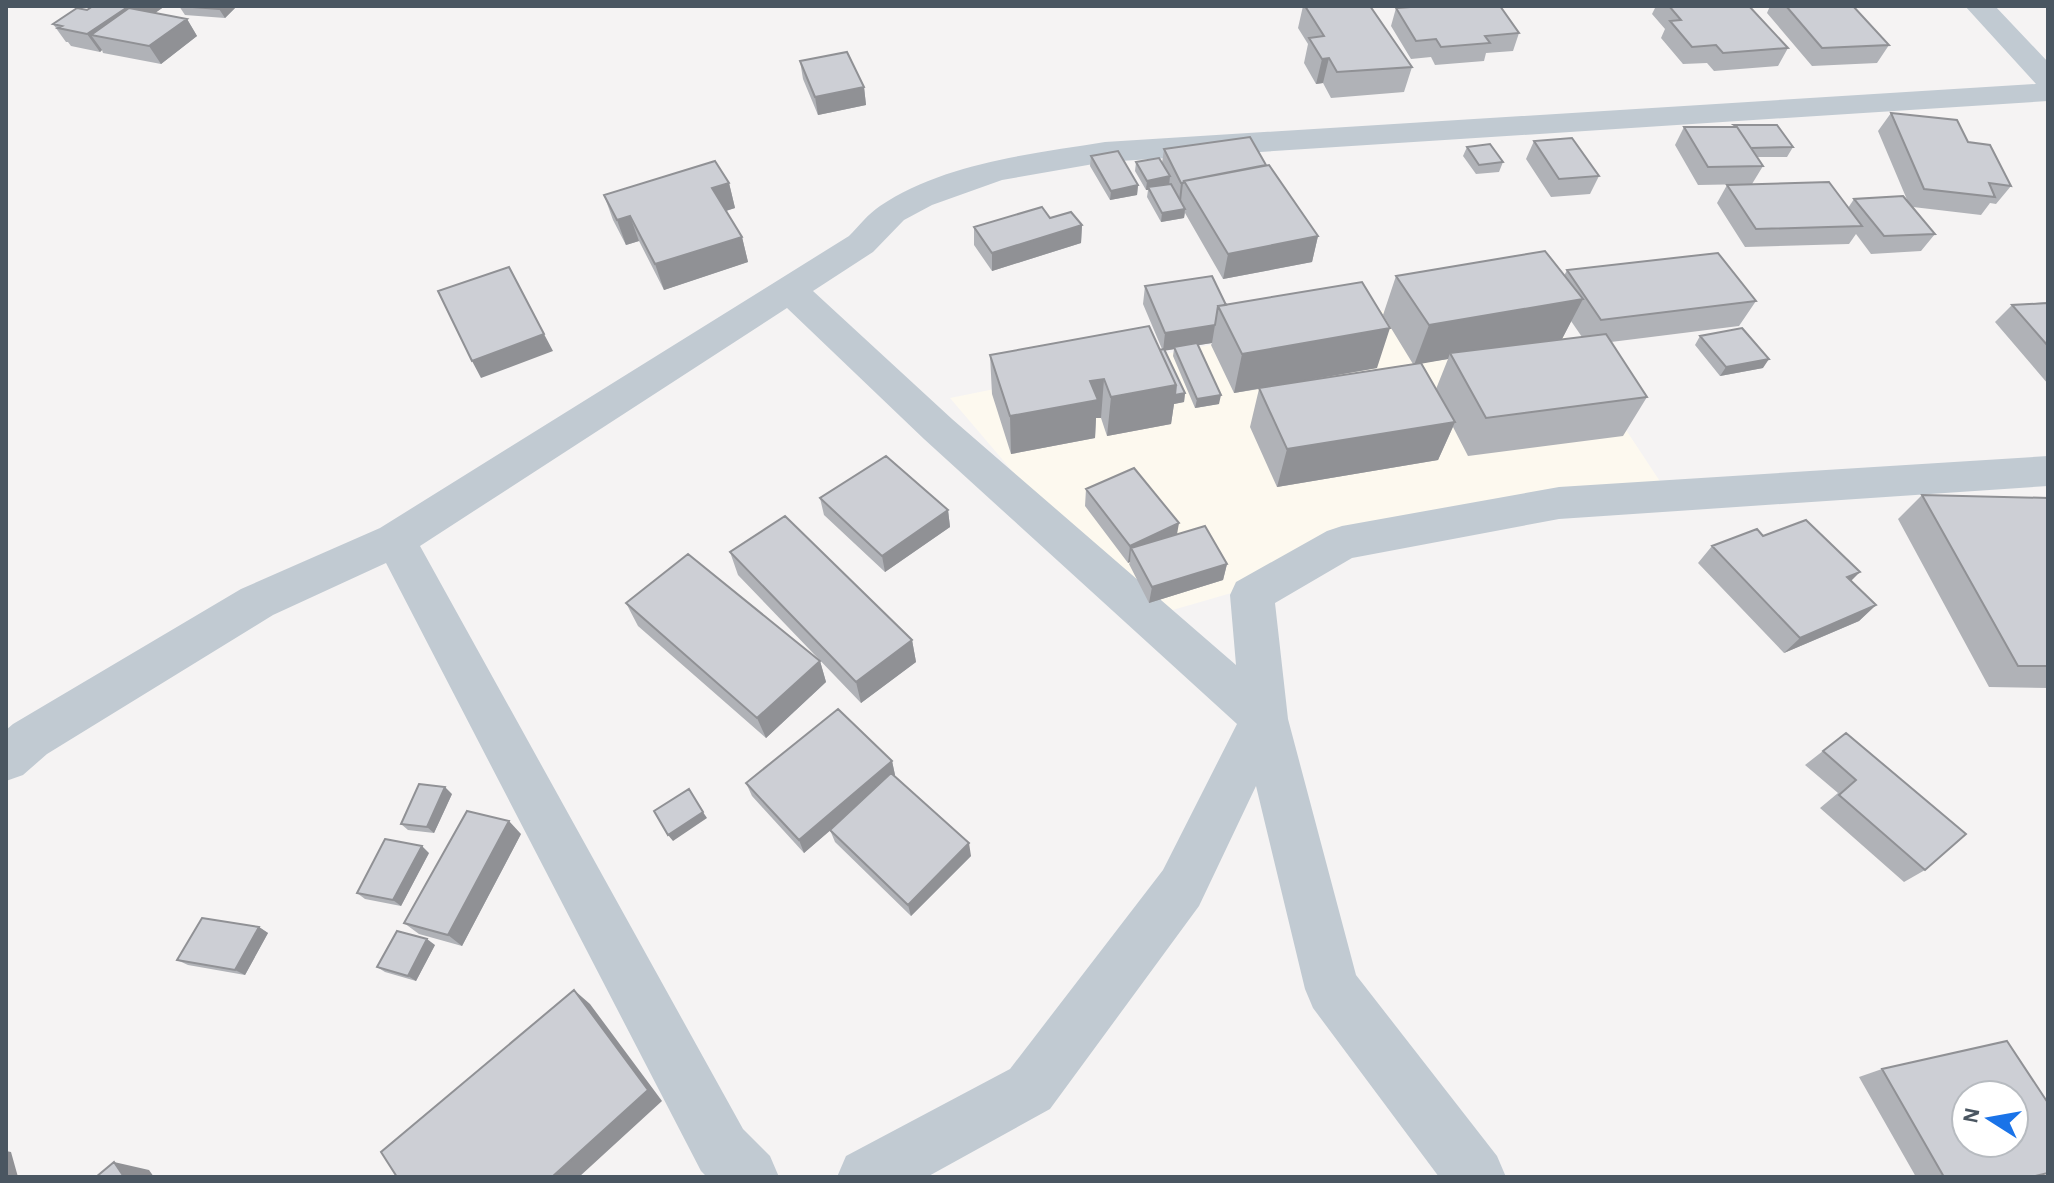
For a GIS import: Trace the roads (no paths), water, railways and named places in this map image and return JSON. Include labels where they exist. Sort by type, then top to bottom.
[{"type":"street","points":[[1979,6],[2048,79]]},
{"type":"street","points":[[6,759],[30,739],[257,602],[395,540],[861,244],[895,210],[950,187],[1042,162],[1105,152],[2048,92]]},
{"type":"street","points":[[790,290],[938,429],[1264,719]]},
{"type":"street","points":[[1476,1177],[1332,989],[1264,719],[1252,595],[1342,543],[1559,503],[2048,471]]},
{"type":"street","points":[[395,540],[722,1150],[749,1177]]},
{"type":"street","points":[[867,1177],[1030,1089],[1181,888],[1264,719]]}]
